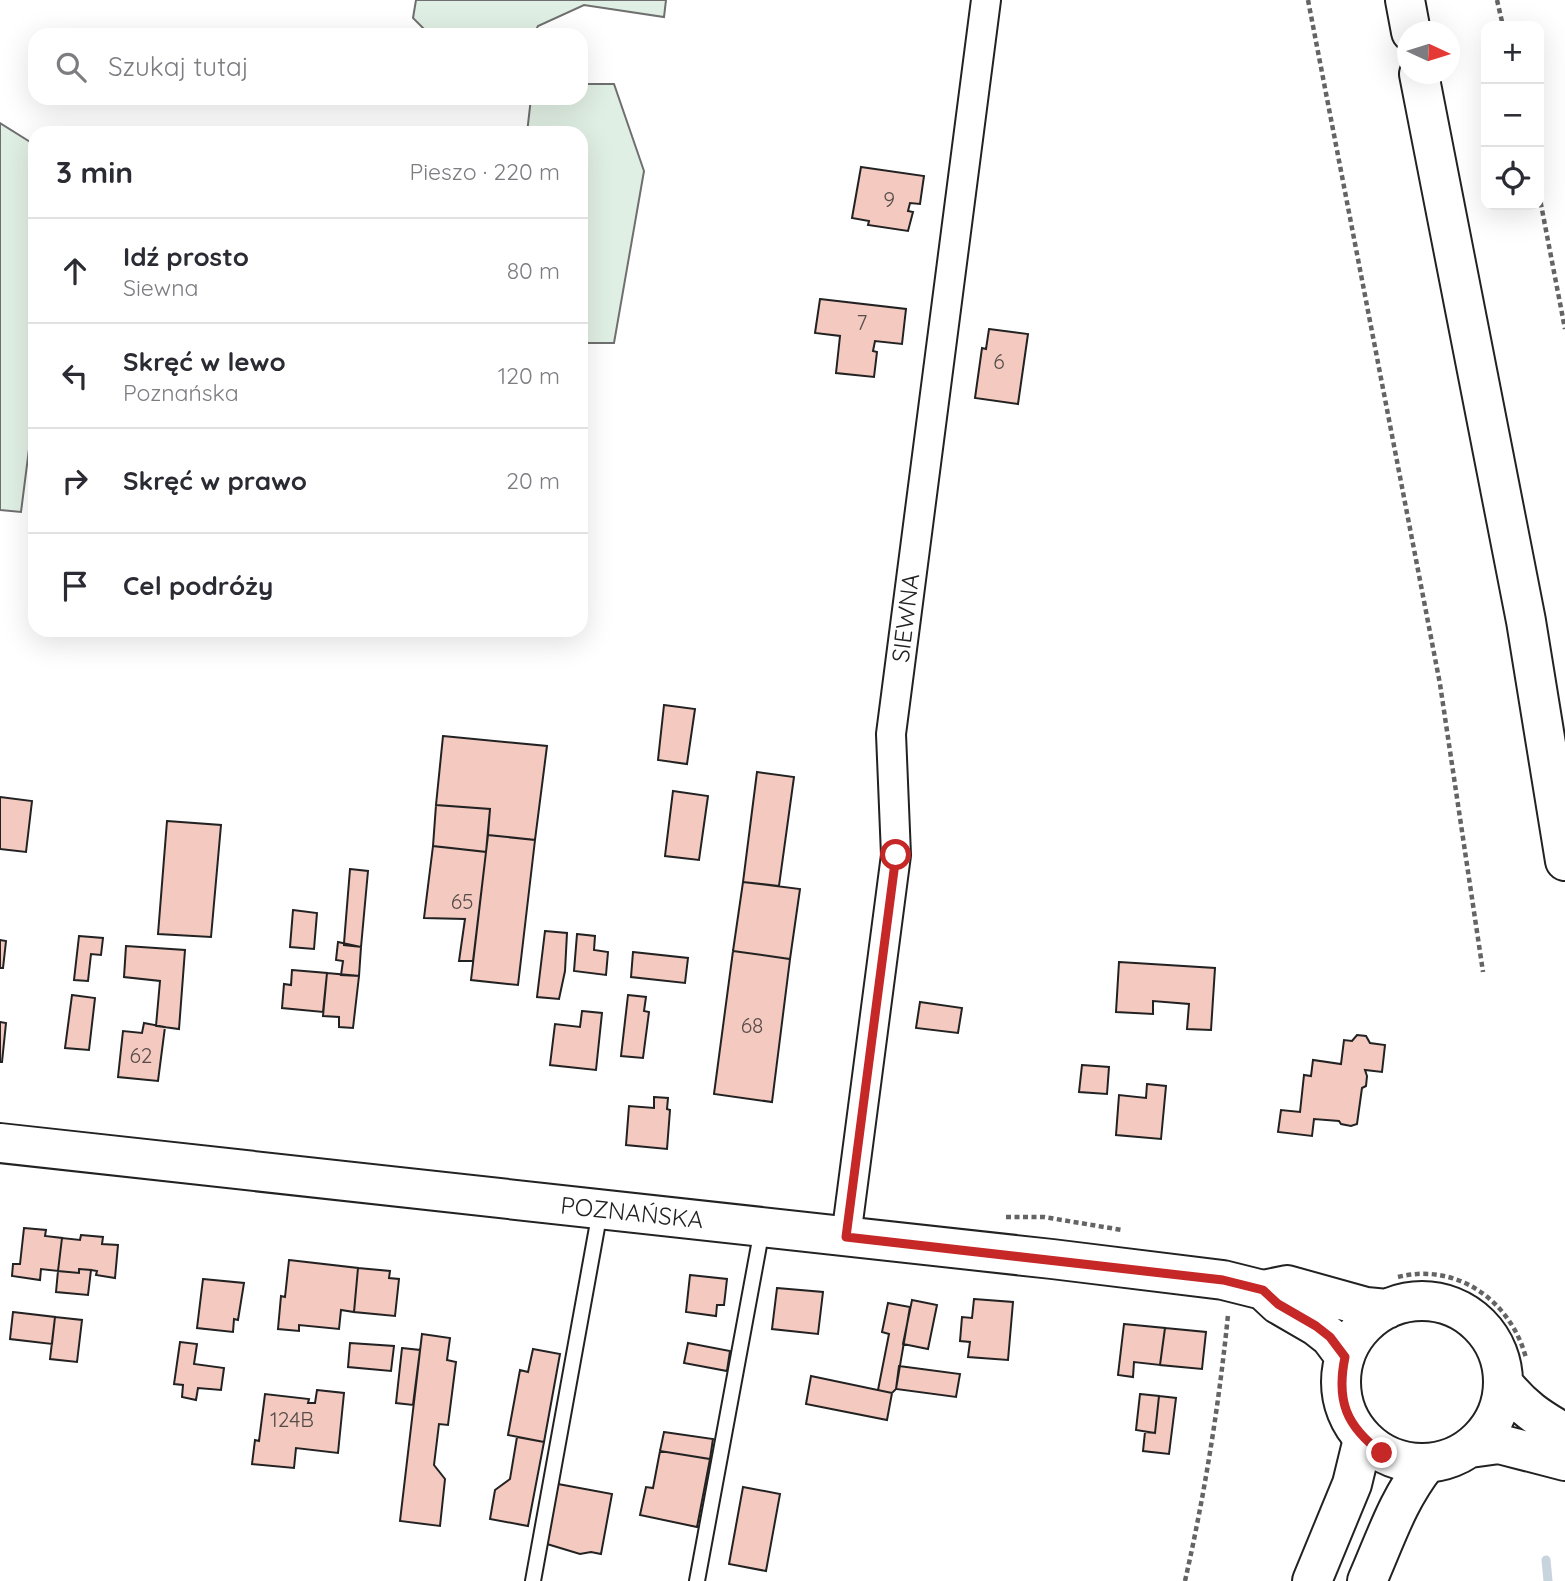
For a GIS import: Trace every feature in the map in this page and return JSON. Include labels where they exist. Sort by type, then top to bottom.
[{"type":"main road","points":[[1405,0],[1409,21]]},
{"type":"main road","points":[[1421,84],[1523,608],[1565,862]]},
{"type":"main road","name":"POZNAŃSKA","points":[[0,1143],[1065,1261],[1248,1286],[1287,1285],[1366,1307],[1387,1309]]},
{"type":"main road","points":[[1248,1286],[1316,1326],[1330,1337],[1345,1357]]},
{"type":"main road","points":[[1470,1448],[1484,1435],[1501,1402],[1501,1364],[1483,1329],[1469,1316],[1450,1306],[1429,1301],[1408,1302],[1387,1309],[1368,1321],[1354,1337],[1345,1357],[1340,1379],[1350,1422],[1363,1439],[1382,1453],[1404,1462],[1426,1464],[1442,1461],[1470,1448],[1499,1444],[1565,1461]]},
{"type":"main road","points":[[1503,1383],[1518,1403],[1565,1433]]},
{"type":"main road","points":[[1312,1581],[1352,1484],[1363,1439]]},
{"type":"main road","points":[[1367,1581],[1397,1509],[1409,1486],[1426,1464]]},
{"type":"street","name":"SIEWNA","points":[[846,1237],[896,855],[891,734],[986,0]]},
{"type":"lane","points":[[533,1581],[600,1209]]},
{"type":"lane","points":[[697,1581],[763,1227]]},
{"type":"path","points":[[1308,0],[1440,684],[1483,972]]},
{"type":"path","points":[[1497,0],[1502,21]]},
{"type":"path","points":[[1542,210],[1565,329]]},
{"type":"path","points":[[1185,1581],[1216,1417],[1248,1286]]},
{"type":"green space","points":[[416,0],[666,0],[664,17],[584,5],[537,28],[423,28],[413,18]]},
{"type":"green space","points":[[588,84],[614,84],[644,171],[614,343],[588,343],[588,126],[528,126],[530,105],[588,105]]},
{"type":"green space","points":[[0,123],[28,141],[28,457],[21,512],[0,510]]},
{"type":"building","points":[[861,167],[924,176],[920,204],[910,203],[908,211],[913,212],[908,231],[868,225],[869,221],[852,218]]},
{"type":"building","points":[[820,299],[906,309],[902,344],[875,341],[873,351],[877,352],[874,377],[836,373],[840,336],[815,333]]},
{"type":"building","points":[[989,329],[1028,334],[1018,404],[975,398],[982,348],[986,349]]},
{"type":"building","points":[[664,705],[695,709],[687,764],[658,760]]},
{"type":"building","points":[[443,736],[547,746],[535,840],[488,835],[490,809],[436,805]]},
{"type":"building","points":[[757,772],[794,777],[779,886],[743,882]]},
{"type":"building","points":[[673,791],[708,796],[699,860],[665,856]]},
{"type":"building","points":[[0,797],[32,801],[26,852],[0,849]]},
{"type":"building","points":[[436,805],[490,809],[486,852],[433,846]]},
{"type":"building","points":[[167,821],[221,825],[211,937],[158,934]]},
{"type":"building","points":[[488,835],[535,840],[518,985],[471,980]]},
{"type":"building","points":[[433,846],[486,852],[473,961],[459,961],[465,919],[424,918]]},
{"type":"building","points":[[350,869],[368,871],[361,947],[344,945]]},
{"type":"building","points":[[743,882],[800,889],[790,959],[733,951]]},
{"type":"building","points":[[293,910],[317,913],[314,949],[290,947]]},
{"type":"building","points":[[545,931],[567,933],[565,971],[559,999],[537,997]]},
{"type":"building","points":[[577,934],[595,936],[594,950],[608,952],[606,975],[574,971]]},
{"type":"building","points":[[79,936],[103,938],[101,955],[91,954],[88,981],[74,980]]},
{"type":"building","points":[[0,940],[6,941],[3,968],[0,968]]},
{"type":"building","points":[[338,942],[361,947],[359,976],[341,975],[343,961],[336,960]]},
{"type":"building","points":[[126,946],[185,950],[179,1029],[156,1026],[160,981],[124,977]]},
{"type":"building","points":[[733,951],[790,959],[772,1102],[714,1094]]},
{"type":"building","points":[[633,952],[688,958],[685,983],[631,977]]},
{"type":"building","points":[[1119,962],[1215,968],[1211,1030],[1187,1029],[1189,1004],[1153,1001],[1153,1014],[1116,1012]]},
{"type":"building","points":[[292,970],[327,973],[323,1012],[282,1008],[284,984],[291,985]]},
{"type":"building","points":[[327,973],[359,976],[353,1028],[339,1027],[339,1017],[323,1016]]},
{"type":"building","points":[[72,995],[95,998],[89,1050],[65,1048]]},
{"type":"building","points":[[628,995],[646,997],[644,1011],[649,1012],[643,1058],[621,1056]]},
{"type":"building","points":[[920,1002],[962,1008],[958,1033],[916,1028]]},
{"type":"building","points":[[582,1011],[602,1013],[596,1070],[550,1065],[555,1024],[580,1027]]},
{"type":"building","points":[[0,1022],[6,1023],[2,1062],[0,1062]]},
{"type":"building","points":[[144,1023],[165,1027],[158,1081],[118,1077],[123,1031],[142,1033]]},
{"type":"building","points":[[1357,1035],[1366,1036],[1370,1043],[1385,1045],[1382,1072],[1365,1070],[1366,1086],[1362,1088],[1357,1124],[1351,1126],[1339,1121],[1314,1119],[1312,1136],[1278,1132],[1281,1110],[1300,1112],[1304,1075],[1311,1076],[1313,1060],[1341,1064],[1344,1040],[1352,1041]]},
{"type":"building","points":[[1082,1065],[1109,1067],[1107,1094],[1079,1092]]},
{"type":"building","points":[[1147,1084],[1166,1086],[1161,1139],[1116,1135],[1119,1095],[1146,1098]]},
{"type":"building","points":[[654,1097],[668,1098],[667,1109],[670,1110],[667,1149],[626,1145],[629,1106],[654,1108]]},
{"type":"building","points":[[24,1228],[46,1230],[45,1236],[62,1238],[58,1271],[41,1269],[40,1280],[12,1276],[13,1264],[20,1264]]},
{"type":"building","points":[[81,1235],[103,1237],[102,1244],[118,1245],[115,1278],[96,1275],[97,1271],[91,1270],[79,1269],[79,1273],[58,1271],[62,1238],[80,1240]]},
{"type":"building","points":[[289,1260],[358,1268],[354,1312],[341,1310],[339,1329],[299,1325],[299,1331],[278,1329],[281,1296],[285,1297]]},
{"type":"building","points":[[358,1268],[390,1271],[389,1278],[399,1279],[395,1316],[354,1312]]},
{"type":"building","points":[[79,1269],[91,1270],[88,1295],[56,1292],[58,1271],[79,1273]]},
{"type":"building","points":[[690,1275],[727,1279],[724,1305],[717,1305],[716,1316],[686,1312]]},
{"type":"building","points":[[203,1279],[244,1283],[238,1320],[234,1319],[233,1332],[197,1328]]},
{"type":"building","points":[[777,1288],[823,1292],[818,1334],[772,1329]]},
{"type":"building","points":[[974,1299],[1013,1302],[1008,1360],[968,1357],[970,1342],[960,1341],[962,1317],[972,1318]]},
{"type":"building","points":[[912,1300],[937,1305],[928,1349],[903,1344]]},
{"type":"building","points":[[888,1303],[910,1307],[896,1389],[892,1393],[878,1390],[889,1334],[882,1332]]},
{"type":"building","points":[[13,1312],[55,1317],[52,1344],[10,1339]]},
{"type":"building","points":[[55,1317],[82,1320],[77,1362],[50,1359]]},
{"type":"building","points":[[1124,1324],[1165,1328],[1160,1365],[1134,1362],[1133,1377],[1118,1375]]},
{"type":"building","points":[[1165,1328],[1206,1332],[1202,1369],[1160,1365]]},
{"type":"building","points":[[422,1334],[450,1338],[447,1360],[456,1362],[448,1425],[439,1424],[434,1465],[445,1479],[440,1526],[400,1521]]},
{"type":"building","points":[[180,1342],[197,1344],[194,1364],[224,1368],[221,1390],[198,1388],[196,1400],[182,1397],[183,1385],[174,1384]]},
{"type":"building","points":[[350,1343],[394,1346],[391,1371],[348,1367]]},
{"type":"building","points":[[688,1343],[730,1351],[727,1371],[684,1363]]},
{"type":"building","points":[[402,1348],[420,1350],[413,1405],[396,1403]]},
{"type":"building","points":[[533,1349],[560,1354],[544,1442],[508,1435],[520,1370],[528,1372]]},
{"type":"building","points":[[899,1366],[960,1374],[956,1397],[896,1389]]},
{"type":"building","points":[[811,1376],[892,1393],[887,1420],[806,1404]]},
{"type":"building","points":[[317,1390],[344,1393],[338,1453],[296,1448],[294,1468],[252,1464],[255,1440],[259,1441],[265,1394],[309,1399],[308,1403],[315,1403]]},
{"type":"building","points":[[1140,1394],[1159,1396],[1155,1433],[1136,1430]]},
{"type":"building","points":[[1159,1396],[1176,1398],[1169,1454],[1143,1451],[1145,1432],[1155,1433]]},
{"type":"building","points":[[664,1432],[713,1439],[710,1459],[660,1451]]},
{"type":"building","points":[[517,1437],[544,1442],[528,1526],[490,1519],[495,1490],[510,1479]]},
{"type":"building","points":[[660,1451],[710,1459],[697,1527],[640,1515],[646,1487],[653,1488]]},
{"type":"building","points":[[558,1484],[612,1494],[601,1554],[580,1554],[547,1544]]},
{"type":"building","points":[[743,1487],[780,1494],[766,1571],[729,1564]]},
{"type":"waterway","points":[[1546,1560],[1548,1581]]},
{"type":"route","points":[[896,855],[846,1237],[1223,1280],[1263,1290],[1278,1304],[1330,1337],[1345,1357],[1340,1379],[1350,1422],[1363,1439],[1382,1453]]}]
